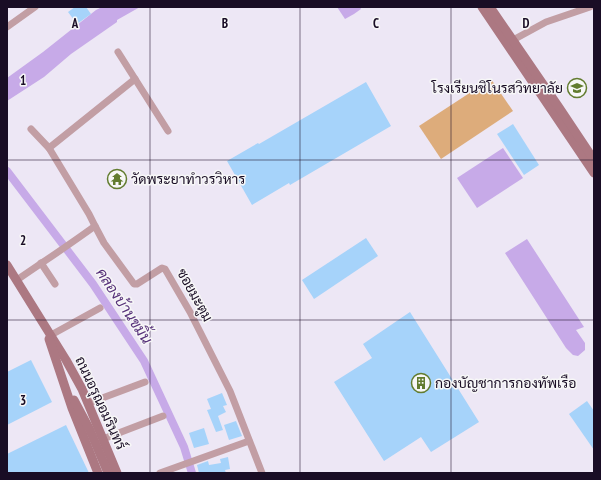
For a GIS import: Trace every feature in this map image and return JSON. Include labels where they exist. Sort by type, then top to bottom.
[{"type":"main road","points":[[482,7],[594,173]]},
{"type":"main road","points":[[490,7],[594,160]]},
{"type":"main road","name":"ถนนอรุณอมรินทร์","points":[[7,265],[74,374],[88,403],[117,473]]},
{"type":"main road","name":"ถนนอรุณอมรินทร์","points":[[45,326],[72,408],[98,473]]},
{"type":"main road","points":[[74,374],[89,428]]},
{"type":"main road","points":[[62,379],[89,428],[108,473]]},
{"type":"street","points":[[7,27],[35,7]]},
{"type":"street","points":[[513,40],[546,22],[590,7]]},
{"type":"street","points":[[118,52],[168,131]]},
{"type":"street","points":[[49,148],[134,79]]},
{"type":"street","name":"ซอยมะตูม","points":[[31,129],[49,148],[89,214],[104,243],[134,284],[137,284],[162,268],[165,269],[190,312],[230,391],[262,473]]},
{"type":"street","points":[[17,280],[95,226]]},
{"type":"street","points":[[41,263],[55,284]]},
{"type":"street","points":[[51,335],[100,308]]},
{"type":"street","points":[[88,403],[145,382]]},
{"type":"street","points":[[103,439],[163,416]]},
{"type":"street","points":[[164,472],[249,441]]},
{"type":"shaded area","points":[[102,7],[140,7],[117,20],[117,22],[71,54],[44,77],[7,101],[7,78]]},
{"type":"shaded area","points":[[337,7],[360,7],[361,9],[345,19]]},
{"type":"shaded area","points":[[491,79],[513,111],[441,159],[419,126]]},
{"type":"shaded area","points":[[503,148],[523,178],[477,208],[457,178]]},
{"type":"shaded area","points":[[527,239],[584,327],[576,330],[585,343],[585,350],[578,356],[573,355],[566,348],[505,253]]},
{"type":"building","points":[[75,7],[86,7],[91,14],[77,24],[68,12]]},
{"type":"building","points":[[366,82],[391,126],[290,185],[289,183],[252,205],[227,161]]},
{"type":"building","points":[[513,124],[539,165],[524,175],[497,134]]},
{"type":"building","points":[[366,238],[378,256],[314,299],[302,280]]},
{"type":"building","name":"กองบัญชาการกองทัพเรือ","points":[[410,312],[479,422],[431,452],[421,437],[384,461],[334,382],[372,358],[363,344]]},
{"type":"building","points":[[31,360],[52,402],[7,425],[7,372]]},
{"type":"building","points":[[222,393],[227,405],[223,406],[226,412],[218,416],[223,430],[216,432],[207,410],[211,409],[207,399]]},
{"type":"building","points":[[587,401],[594,411],[594,450],[569,414]]},
{"type":"building","points":[[236,421],[242,436],[229,440],[224,425]]},
{"type":"building","points":[[66,425],[89,473],[7,473],[7,454]]},
{"type":"building","points":[[204,428],[209,444],[194,448],[189,433]]},
{"type":"building","points":[[228,457],[230,469],[225,470],[226,473],[199,473],[197,465],[208,461],[209,465],[221,463],[220,459]]},
{"type":"waterway","name":"คลองบ้านขมิ้น","points":[[7,171],[93,284],[144,361],[184,447],[192,473]]},
{"type":"place","name":"โรงเรียนชิโนรสวิทยาลัย","points":[[577,88]]},
{"type":"place","name":"วัดพระยาทําวรวิหาร","points":[[117,179]]},
{"type":"place","name":"กองบัญชาการกองทัพเรือ","points":[[421,383]]}]
